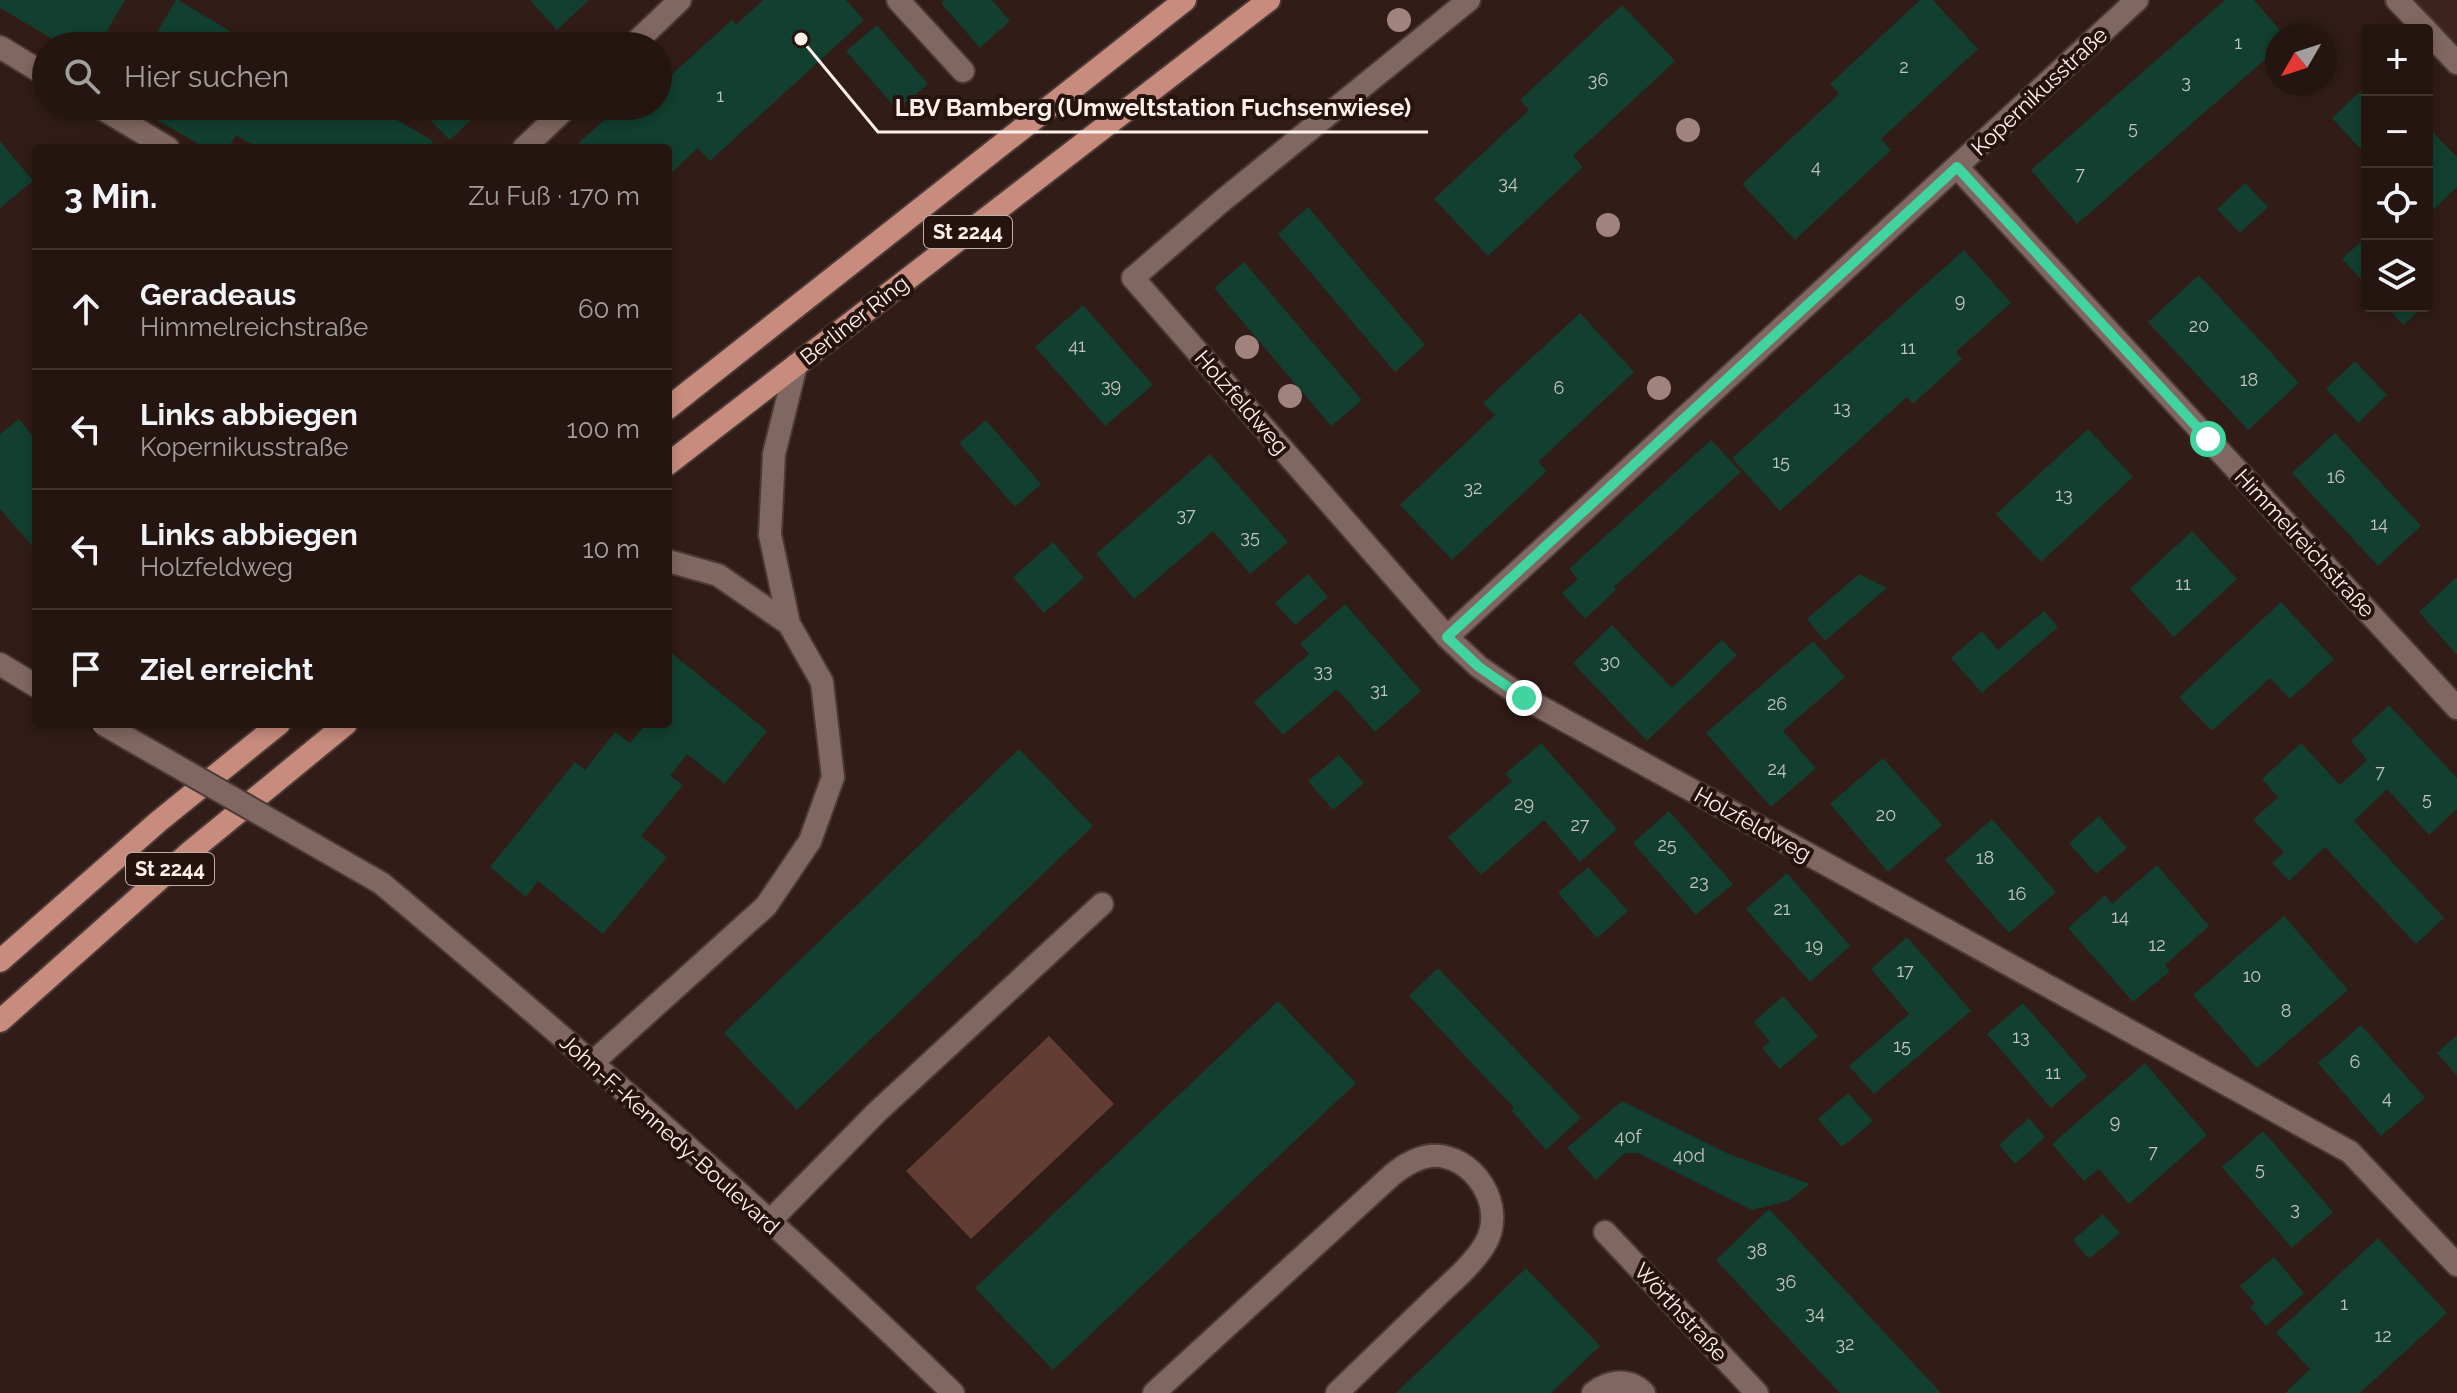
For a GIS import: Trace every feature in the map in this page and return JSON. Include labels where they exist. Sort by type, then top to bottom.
[{"type":"main road","name":"Berliner Ring","points":[[672,405],[1185,0]]},
{"type":"main road","name":"Berliner Ring","points":[[672,461],[1269,0]]},
{"type":"main road","name":"St 2244","points":[[0,961],[159,821],[274,728]]},
{"type":"main road","name":"St 2244","points":[[0,1021],[190,852],[341,728]]},
{"type":"street","points":[[647,32],[680,0]]},
{"type":"street","points":[[898,0],[963,71]]},
{"type":"street","name":"Holzfeldweg","points":[[1469,0],[1222,201],[1133,278],[1447,637],[1479,667],[1524,698],[2350,1152],[2457,1265]]},
{"type":"street","name":"Kopernikusstraße","points":[[1447,637],[2137,0]]},
{"type":"street","points":[[2397,0],[2419,24]]},
{"type":"street","points":[[2433,38],[2457,63]]},
{"type":"street","points":[[0,47],[32,66]]},
{"type":"street","points":[[121,120],[161,144]]},
{"type":"street","points":[[528,144],[553,120]]},
{"type":"street","name":"Himmelreichstraße","points":[[1957,167],[2457,708]]},
{"type":"street","points":[[592,1063],[766,906],[810,841],[833,777],[822,682],[789,624],[770,535],[774,454],[796,365]]},
{"type":"street","points":[[672,562],[718,575],[789,624]]},
{"type":"street","points":[[0,664],[32,684]]},
{"type":"street","name":"John-F.-Kennedy-Boulevard","points":[[110,728],[381,883],[592,1063],[953,1393]]},
{"type":"street","points":[[769,1222],[877,1112],[1102,904]]},
{"type":"street","points":[[1154,1393],[1392,1175],[1410,1162],[1430,1156],[1453,1159],[1488,1191],[1494,1211],[1491,1234],[1469,1265],[1337,1393]]},
{"type":"street","name":"Wörthstraße","points":[[1605,1232],[1757,1393]]},
{"type":"street","points":[[1593,1393],[1603,1385],[1624,1382],[1644,1393]]},
{"type":"shaded area","points":[[2413,0],[2457,0],[2457,42],[2454,44]]},
{"type":"shaded area","points":[[1049,1036],[1114,1104],[971,1239],[906,1171]]},
{"type":"building","points":[[0,0],[125,0],[106,32],[40,32],[0,8]]},
{"type":"building","points":[[178,0],[232,32],[157,32]]},
{"type":"building","points":[[530,0],[589,0],[557,30]]},
{"type":"building","points":[[763,0],[846,0],[864,20],[710,161],[698,148],[672,172],[672,144],[577,144],[604,120],[672,120],[672,74],[732,20],[736,25]]},
{"type":"building","points":[[944,0],[992,0],[1010,21],[980,48],[941,3]]},
{"type":"building","points":[[1920,0],[1933,0],[1978,49],[1881,139],[1891,150],[1795,240],[1742,184],[1839,94],[1830,84]]},
{"type":"building","points":[[2225,0],[2254,0],[2275,24],[2265,24],[2265,60],[2077,224],[2031,170]]},
{"type":"building","points":[[1622,5],[1675,61],[1573,156],[1583,167],[1488,256],[1434,199],[1529,110],[1520,100]]},
{"type":"building","points":[[877,25],[928,84],[897,110],[846,51]]},
{"type":"building","points":[[2361,91],[2361,149],[2332,118]]},
{"type":"building","points":[[158,120],[397,120],[433,141],[431,144],[251,144],[236,135],[230,144],[198,144]]},
{"type":"building","points":[[430,120],[471,120],[450,140]]},
{"type":"building","points":[[2433,132],[2457,157],[2457,187],[2433,210]]},
{"type":"building","points":[[0,141],[32,182],[0,208]]},
{"type":"building","points":[[2245,183],[2268,207],[2240,233],[2217,209]]},
{"type":"building","points":[[1308,207],[1425,345],[1395,372],[1278,234]]},
{"type":"building","points":[[2361,242],[2361,280],[2342,259]]},
{"type":"building","points":[[1964,250],[2011,303],[1956,352],[1962,359],[1913,404],[1907,397],[1780,511],[1732,458]]},
{"type":"building","points":[[1244,262],[1362,400],[1331,426],[1214,288]]},
{"type":"building","points":[[2199,275],[2299,383],[2248,430],[2148,322]]},
{"type":"building","points":[[1083,305],[1153,385],[1105,426],[1035,347]]},
{"type":"building","points":[[2391,312],[2417,312],[2403,325]]},
{"type":"building","points":[[1580,313],[1634,372],[1538,462],[1547,471],[1452,560],[1400,505],[1495,415],[1483,403]]},
{"type":"building","points":[[2355,361],[2387,395],[2358,423],[2326,389]]},
{"type":"building","points":[[19,419],[32,435],[32,545],[0,509],[0,434]]},
{"type":"building","points":[[986,420],[1041,484],[1015,507],[959,443]]},
{"type":"building","points":[[2088,429],[2133,477],[2041,562],[1996,514]]},
{"type":"building","points":[[2335,433],[2421,526],[2378,566],[2292,473]]},
{"type":"building","points":[[1711,440],[1741,472],[1614,587],[1616,590],[1585,619],[1562,593],[1578,579],[1569,569]]},
{"type":"building","points":[[1210,454],[1288,542],[1250,574],[1213,531],[1134,599],[1096,554]]},
{"type":"building","points":[[2192,531],[2237,579],[2174,637],[2130,589]]},
{"type":"building","points":[[1053,542],[1084,578],[1044,613],[1013,577]]},
{"type":"building","points":[[1308,574],[1328,597],[1295,625],[1275,603]]},
{"type":"building","points":[[1859,574],[1887,588],[1825,641],[1807,619]]},
{"type":"building","points":[[2457,577],[2457,655],[2419,612]]},
{"type":"building","points":[[2281,602],[2334,659],[2290,699],[2270,678],[2212,731],[2179,697]]},
{"type":"building","points":[[1345,604],[1421,691],[1375,732],[1337,689],[1283,735],[1254,702],[1309,654],[1300,644]]},
{"type":"building","points":[[2044,611],[2058,627],[1982,693],[1951,658],[1982,631],[1998,650]]},
{"type":"building","points":[[1612,625],[1672,688],[1722,640],[1737,655],[1647,741],[1573,663]]},
{"type":"building","points":[[1813,641],[1845,677],[1783,731],[1816,768],[1771,807],[1706,733]]},
{"type":"building","points":[[672,653],[767,731],[725,784],[687,754],[670,776],[683,785],[641,836],[667,857],[603,934],[538,881],[526,897],[490,867],[575,762],[585,770],[615,732],[630,743],[643,728],[672,728]]},
{"type":"building","points":[[2389,705],[2457,778],[2457,809],[2429,835],[2387,789],[2354,821],[2444,918],[2416,944],[2325,847],[2289,881],[2272,863],[2284,852],[2253,820],[2278,797],[2262,779],[2301,743],[2340,785],[2367,760],[2351,741]]},
{"type":"building","points":[[1541,743],[1617,829],[1580,862],[1544,820],[1481,875],[1448,837],[1512,781],[1505,774]]},
{"type":"building","points":[[1019,749],[1093,826],[797,1110],[724,1033]]},
{"type":"building","points":[[1339,755],[1364,783],[1333,810],[1308,781]]},
{"type":"building","points":[[1883,758],[1942,825],[1888,872],[1830,804]]},
{"type":"building","points":[[1669,811],[1733,884],[1696,915],[1633,843]]},
{"type":"building","points":[[2099,816],[2127,848],[2096,874],[2069,843]]},
{"type":"building","points":[[1992,819],[2056,892],[2009,933],[1945,860]]},
{"type":"building","points":[[2157,865],[2209,926],[2165,965],[2170,971],[2133,1002],[2068,928],[2105,895],[2112,904]]},
{"type":"building","points":[[1588,867],[1628,911],[1597,938],[1558,893]]},
{"type":"building","points":[[1787,873],[1850,946],[1810,982],[1746,909]]},
{"type":"building","points":[[2284,916],[2348,990],[2257,1068],[2193,995]]},
{"type":"building","points":[[1907,937],[1971,1011],[1874,1094],[1849,1066],[1909,1014],[1871,969]]},
{"type":"building","points":[[1438,968],[1581,1118],[1546,1150],[1512,1111],[1514,1108],[1409,996]]},
{"type":"building","points":[[1783,996],[1818,1036],[1780,1069],[1762,1048],[1770,1042],[1754,1022]]},
{"type":"building","points":[[1278,1001],[1356,1083],[1053,1370],[975,1288]]},
{"type":"building","points":[[2023,1003],[2087,1076],[2051,1108],[1987,1034]]},
{"type":"building","points":[[2361,1025],[2425,1098],[2381,1136],[2318,1063]]},
{"type":"building","points":[[2457,1035],[2457,1076],[2437,1053]]},
{"type":"building","points":[[2145,1063],[2207,1135],[2129,1204],[2099,1169],[2084,1181],[2052,1144]]},
{"type":"building","points":[[1848,1093],[1873,1121],[1842,1147],[1818,1119]]},
{"type":"building","points":[[1622,1101],[1729,1154],[1810,1184],[1788,1201],[1752,1210],[1638,1153],[1625,1153],[1596,1180],[1567,1148]]},
{"type":"building","points":[[2029,1118],[2045,1137],[2015,1164],[1999,1145]]},
{"type":"building","points":[[2263,1131],[2333,1212],[2292,1248],[2222,1167]]},
{"type":"building","points":[[1769,1209],[1941,1393],[1840,1393],[1803,1354],[1716,1260]]},
{"type":"building","points":[[2103,1214],[2120,1233],[2089,1259],[2073,1240]]},
{"type":"building","points":[[2378,1238],[2447,1313],[2360,1393],[2285,1393],[2310,1369],[2276,1333]]},
{"type":"building","points":[[2274,1257],[2304,1293],[2266,1326],[2250,1307],[2255,1303],[2240,1286]]},
{"type":"building","points":[[1526,1268],[1600,1346],[1551,1393],[1396,1393]]},
{"type":"place","name":"LBV Bamberg (Umweltstation Fuchsenwiese)","points":[[801,39]]},
{"type":"route","points":[[1524,698],[1479,667],[1447,637],[1957,167],[2208,439]]}]
